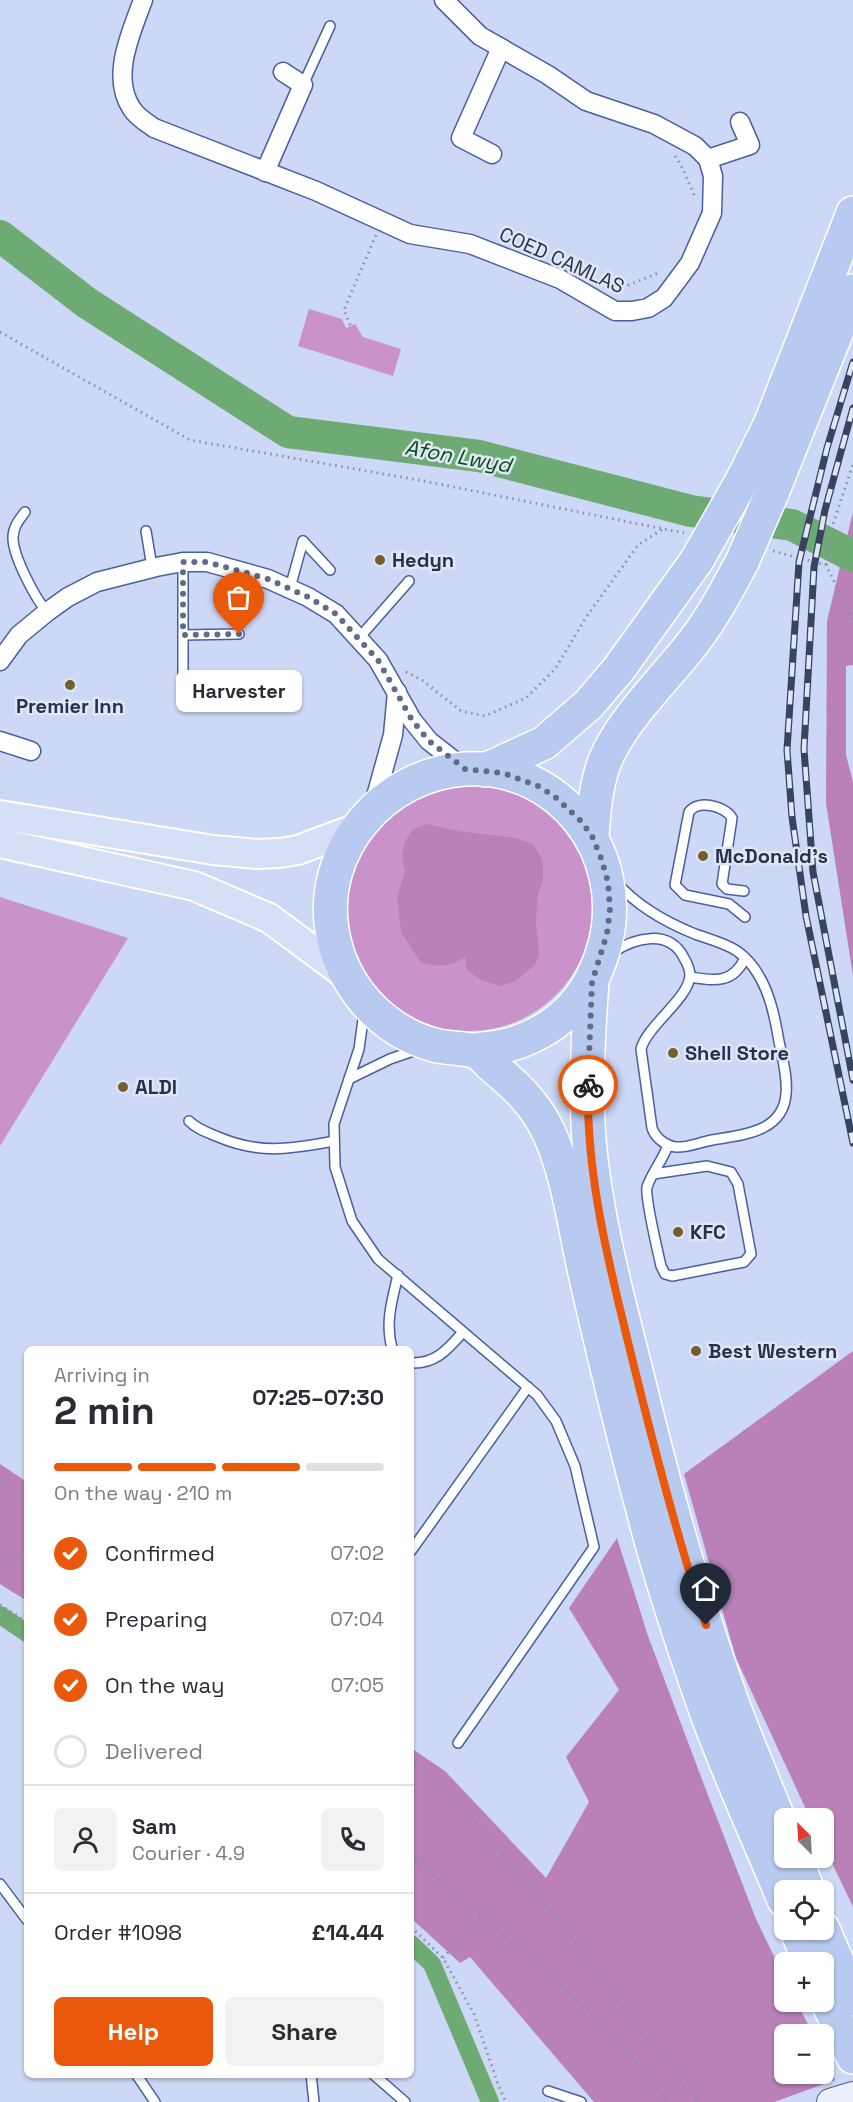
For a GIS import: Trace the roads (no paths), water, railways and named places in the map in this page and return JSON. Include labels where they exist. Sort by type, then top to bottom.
[{"type":"highway","points":[[596,971],[575,1004],[554,1023],[530,1038],[503,1047],[475,1050],[432,1045],[411,1037],[391,1026],[365,1003],[346,975],[331,926],[331,900],[338,866],[344,850],[364,819],[392,793],[440,772],[475,769],[544,743],[589,704],[618,670],[697,560],[743,478],[770,425],[853,213]]},
{"type":"highway","points":[[592,836],[598,783],[609,753],[626,725],[696,639],[721,601],[742,562],[853,291]]},
{"type":"highway","points":[[475,769],[521,778],[554,796],[581,821],[592,836],[605,869],[610,896],[610,922],[596,971],[588,1043],[587,1099],[595,1189],[620,1308],[670,1508],[732,1702],[774,1808]]},
{"type":"highway","points":[[475,1050],[517,1086],[535,1107],[550,1134],[562,1170],[644,1514],[674,1616],[706,1712],[776,1880]]},
{"type":"highway","points":[[828,1940],[853,2000]]},
{"type":"highway","points":[[832,2012],[853,2057]]},
{"type":"main road","points":[[0,815],[213,850],[257,854],[298,850],[364,819]]},
{"type":"main road","points":[[0,843],[194,886],[269,918],[346,975]]},
{"type":"street","name":"COED CAMLAS","points":[[143,0],[122,72],[123,91],[133,110],[154,128],[316,191],[410,234],[470,244],[560,279],[615,312],[648,308],[664,298],[690,263],[712,213],[713,177],[708,159]]},
{"type":"street","points":[[444,0],[480,36],[548,75],[586,101],[654,124],[695,146],[708,159],[750,145],[740,122]]},
{"type":"street","points":[[492,154],[461,138],[501,48]]},
{"type":"street","points":[[265,171],[303,85],[283,72]]},
{"type":"street","points":[[0,661],[19,635],[47,612],[68,597],[97,582],[152,567],[183,562],[207,562],[268,579],[308,597],[336,614],[378,660],[412,720],[429,741],[475,769]]},
{"type":"street","points":[[364,819],[393,735],[397,692]]},
{"type":"street","points":[[0,741],[31,751]]},
{"type":"street","points":[[830,2102],[853,2094]]},
{"type":"lane","points":[[303,85],[330,26]]},
{"type":"lane","points":[[25,512],[15,526],[13,539],[27,581],[47,612]]},
{"type":"lane","points":[[146,531],[152,567]]},
{"type":"lane","points":[[290,588],[303,541],[330,570]]},
{"type":"lane","points":[[183,562],[183,691]]},
{"type":"lane","points":[[359,638],[410,581]]},
{"type":"lane","points":[[183,635],[239,634]]},
{"type":"lane","points":[[744,891],[727,889],[722,884],[732,818],[725,810],[699,804],[694,806],[689,812],[675,885],[685,895],[729,904],[746,917]]},
{"type":"lane","points":[[596,971],[628,943],[644,939],[659,939],[675,946],[683,955],[690,977],[679,998],[644,1039],[641,1049],[652,1128],[656,1136],[676,1147],[756,1131],[777,1117],[785,1103],[786,1085],[773,1009],[759,977],[745,958],[725,945],[687,931],[647,911],[623,890],[605,869]]},
{"type":"lane","points":[[690,977],[718,980],[730,977],[745,958]]},
{"type":"lane","points":[[365,1003],[359,1049],[334,1125],[335,1167],[352,1221],[378,1259],[537,1395],[556,1421],[571,1457],[587,1512],[594,1547],[458,1743]]},
{"type":"lane","points":[[349,1079],[390,1059],[432,1045]]},
{"type":"lane","points":[[189,1121],[195,1127],[237,1146],[270,1149],[334,1141]]},
{"type":"lane","points":[[653,1174],[707,1166],[731,1172],[738,1184],[751,1254],[744,1262],[672,1276],[665,1274],[661,1266],[646,1190],[653,1174],[663,1160],[668,1144]]},
{"type":"lane","points":[[391,1346],[388,1335],[389,1314],[398,1275]]},
{"type":"lane","points":[[414,1363],[427,1363],[441,1356],[463,1332]]},
{"type":"lane","points":[[414,1547],[528,1387]]},
{"type":"lane","points":[[0,1884],[24,1916]]},
{"type":"lane","points":[[139,2078],[155,2102]]},
{"type":"lane","points":[[311,2078],[314,2102]]},
{"type":"lane","points":[[378,2078],[405,2102]]},
{"type":"lane","points":[[548,2091],[581,2102]]},
{"type":"waterway","name":"Afon Lwyd","points":[[0,236],[87,303],[288,432],[479,456],[691,511],[792,525],[853,556]]},
{"type":"waterway","points":[[0,1615],[24,1631]]},
{"type":"waterway","points":[[414,1947],[432,1964],[490,2102]]},
{"type":"railway","points":[[853,362],[827,448],[799,562],[787,750],[792,817],[806,916],[853,1143]]},
{"type":"railway","points":[[853,408],[825,510],[814,567],[804,749],[813,872],[853,1080]]},
{"type":"place","name":"Hedyn","points":[[380,560]]},
{"type":"place","name":"Harvester","points":[[239,634]]},
{"type":"place","name":"Premier Inn","points":[[70,685]]},
{"type":"place","name":"McDonald's","points":[[703,856]]},
{"type":"place","name":"Shell Store","points":[[673,1053]]},
{"type":"place","name":"ALDI","points":[[123,1087]]},
{"type":"place","name":"KFC","points":[[678,1232]]},
{"type":"place","name":"Best Western","points":[[696,1351]]}]
